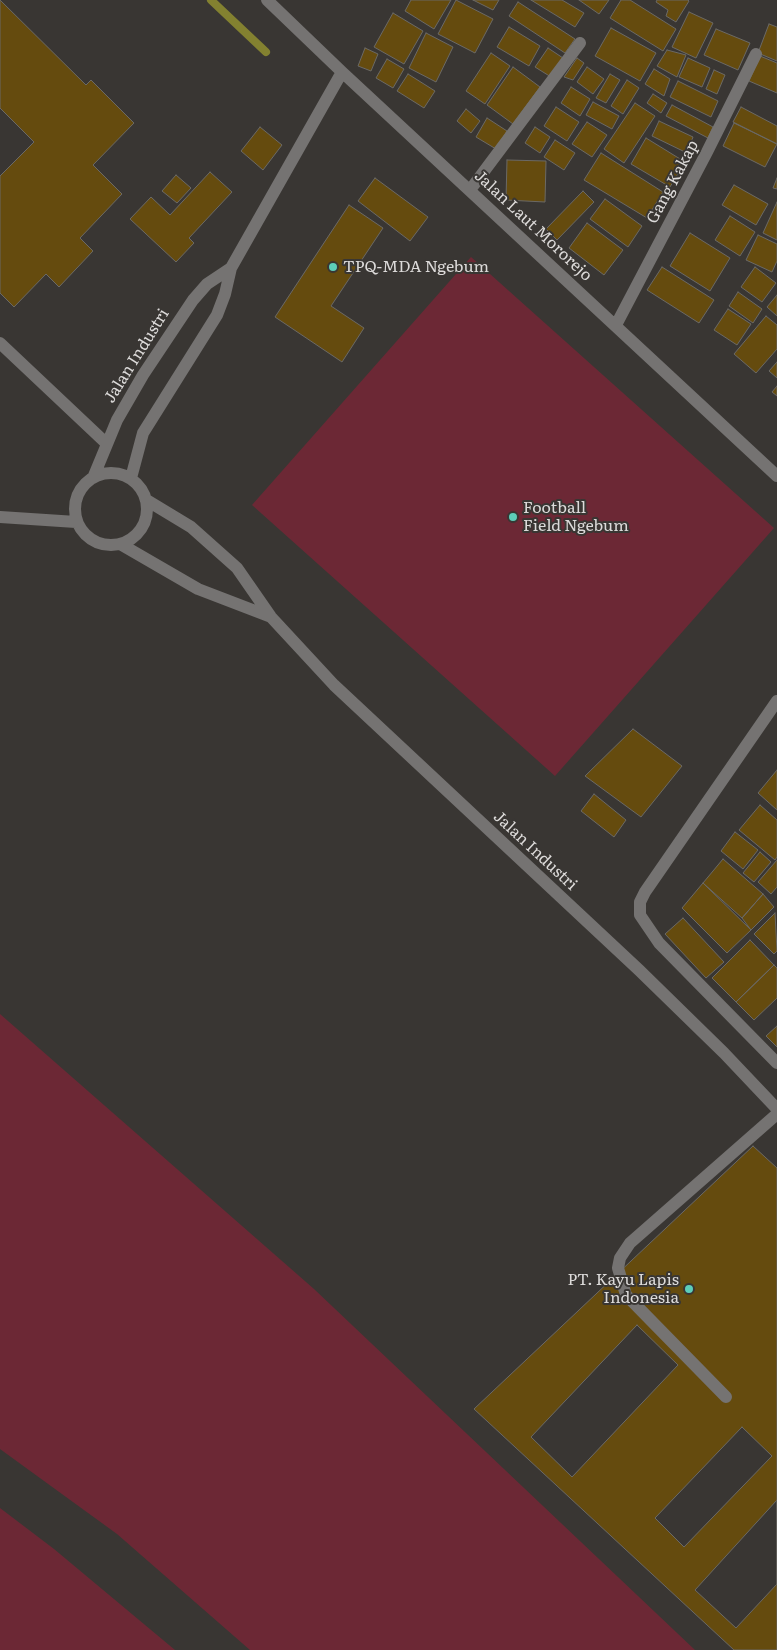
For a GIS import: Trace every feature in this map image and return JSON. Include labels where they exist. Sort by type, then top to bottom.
[{"type":"street","name":"Jalan Laut Mororejo","points":[[267,0],[777,476]]},
{"type":"street","points":[[470,190],[580,43]]},
{"type":"street","name":"Gang Kakap","points":[[616,325],[756,54]]},
{"type":"street","name":"Jalan Industri","points":[[342,72],[231,268],[225,294],[216,315],[143,433],[131,478],[141,488],[148,501],[191,528],[231,562],[252,586],[271,617],[334,685],[639,970],[777,1109]]},
{"type":"street","name":"Jalan Industri","points":[[231,268],[207,284],[193,300],[143,375],[117,420],[93,478],[83,486],[78,494],[75,503],[76,522],[87,537],[104,546],[122,545],[198,589],[271,617]]},
{"type":"street","points":[[0,343],[107,444]]},
{"type":"street","points":[[93,478],[104,473],[118,473],[131,478]]},
{"type":"street","points":[[122,545],[138,536],[147,520],[148,501]]},
{"type":"street","points":[[0,517],[76,522]]},
{"type":"street","points":[[777,701],[645,892],[640,902],[640,915],[660,943],[777,1062]]},
{"type":"street","points":[[726,1397],[626,1294],[618,1268],[620,1258],[630,1243],[777,1114]]},
{"type":"shaded area","name":"Football Field Ngebum","points":[[471,257],[774,528],[555,776],[252,505]]},
{"type":"shaded area","points":[[0,1014],[314,1289],[695,1650],[250,1650],[117,1534],[0,1449]]},
{"type":"shaded area","points":[[0,1508],[54,1549],[175,1650],[0,1650]]},
{"type":"building","points":[[0,0],[86,85],[91,80],[134,123],[93,165],[122,194],[80,238],[93,251],[59,287],[46,274],[14,307],[0,293],[0,176],[34,142],[0,108]]},
{"type":"building","points":[[411,0],[451,0],[434,29],[405,11]]},
{"type":"building","points":[[456,0],[493,19],[475,53],[438,34]]},
{"type":"building","points":[[473,0],[499,0],[493,10]]},
{"type":"building","points":[[531,0],[562,0],[584,13],[575,27]]},
{"type":"building","points":[[579,0],[609,0],[599,14]]},
{"type":"building","points":[[621,0],[630,0],[676,29],[663,51],[610,18]]},
{"type":"building","points":[[657,0],[689,1],[676,22],[666,16],[668,10],[656,2]]},
{"type":"building","points":[[518,2],[575,39],[565,53],[509,16]]},
{"type":"building","points":[[689,12],[713,23],[696,58],[672,47]]},
{"type":"building","points":[[393,13],[423,31],[404,64],[374,47]]},
{"type":"building","points":[[769,24],[777,27],[777,61],[758,53]]},
{"type":"building","points":[[509,27],[540,46],[529,66],[497,47]]},
{"type":"building","points":[[611,28],[656,53],[640,81],[595,56]]},
{"type":"building","points":[[716,29],[750,43],[738,70],[704,55]]},
{"type":"building","points":[[426,33],[453,47],[436,82],[409,68]]},
{"type":"building","points":[[365,48],[378,54],[371,71],[358,66]]},
{"type":"building","points":[[548,48],[563,58],[551,77],[535,67]]},
{"type":"building","points":[[667,50],[686,55],[677,77],[657,66]]},
{"type":"building","points":[[491,53],[510,66],[485,104],[466,91]]},
{"type":"building","points":[[760,56],[777,63],[777,93],[749,81]]},
{"type":"building","points":[[577,58],[584,63],[573,80],[564,77]]},
{"type":"building","points":[[688,58],[710,68],[702,87],[679,77]]},
{"type":"building","points":[[387,59],[404,69],[393,88],[376,78]]},
{"type":"building","points":[[513,67],[540,87],[513,124],[487,105]]},
{"type":"building","points":[[587,67],[604,79],[593,94],[577,82]]},
{"type":"building","points":[[654,69],[670,79],[664,96],[645,84]]},
{"type":"building","points":[[714,70],[725,75],[717,94],[706,89]]},
{"type":"building","points":[[408,74],[435,91],[424,108],[397,91]]},
{"type":"building","points":[[610,74],[620,80],[606,103],[596,98]]},
{"type":"building","points":[[627,80],[639,88],[623,114],[611,106]]},
{"type":"building","points":[[678,81],[718,101],[711,117],[670,97]]},
{"type":"building","points":[[571,87],[590,99],[580,116],[561,103]]},
{"type":"building","points":[[653,94],[667,103],[661,113],[647,103]]},
{"type":"building","points":[[593,102],[619,116],[612,129],[586,115]]},
{"type":"building","points":[[635,103],[655,116],[624,163],[604,149]]},
{"type":"building","points":[[672,105],[713,127],[708,138],[666,116]]},
{"type":"building","points":[[556,107],[579,122],[567,141],[544,126]]},
{"type":"building","points":[[741,107],[777,126],[777,144],[733,122]]},
{"type":"building","points":[[466,109],[480,121],[471,133],[457,121]]},
{"type":"building","points":[[487,118],[507,131],[496,149],[476,137]]},
{"type":"building","points":[[659,121],[693,137],[687,153],[652,136]]},
{"type":"building","points":[[587,122],[607,135],[592,157],[572,144]]},
{"type":"building","points":[[734,123],[777,144],[765,167],[723,146]]},
{"type":"building","points":[[260,127],[282,145],[263,170],[241,151]]},
{"type":"building","points":[[535,127],[550,137],[540,153],[525,143]]},
{"type":"building","points":[[646,138],[685,162],[670,187],[631,164]]},
{"type":"building","points":[[555,140],[575,153],[564,170],[544,157]]},
{"type":"building","points":[[601,153],[663,192],[647,218],[584,180]]},
{"type":"building","points":[[507,160],[546,161],[545,202],[506,200]]},
{"type":"building","points":[[210,172],[232,192],[189,238],[194,243],[176,262],[130,219],[151,197],[170,215]]},
{"type":"building","points":[[176,175],[191,188],[177,203],[162,191]]},
{"type":"building","points":[[375,178],[428,217],[410,241],[358,201]]},
{"type":"building","points":[[777,178],[777,189],[773,188]]},
{"type":"building","points":[[734,185],[768,204],[756,225],[722,205]]},
{"type":"building","points":[[583,191],[594,202],[557,240],[546,229]]},
{"type":"building","points":[[605,199],[642,226],[628,247],[590,219]]},
{"type":"building","points":[[777,202],[777,240],[763,233]]},
{"type":"building","name":"TPQ-MDA Ngebum","points":[[349,205],[383,228],[331,306],[364,328],[342,362],[275,317]]},
{"type":"building","points":[[730,216],[755,232],[740,256],[715,240]]},
{"type":"building","points":[[587,223],[623,250],[604,275],[569,248]]},
{"type":"building","points":[[690,233],[730,258],[710,291],[670,266]]},
{"type":"building","points":[[758,235],[777,244],[777,261],[772,272],[746,260]]},
{"type":"building","points":[[662,267],[714,300],[699,323],[647,290]]},
{"type":"building","points":[[755,267],[776,283],[762,302],[741,287]]},
{"type":"building","points":[[738,292],[762,309],[753,323],[729,306]]},
{"type":"building","points":[[777,295],[777,316],[767,307]]},
{"type":"building","points":[[728,309],[751,324],[737,345],[714,330]]},
{"type":"building","points":[[766,316],[777,325],[777,349],[756,373],[734,354]]},
{"type":"building","points":[[777,362],[777,378],[769,371]]},
{"type":"building","points":[[777,386],[777,396],[772,392]]},
{"type":"building","points":[[633,729],[682,766],[641,817],[585,776]]},
{"type":"building","points":[[777,770],[777,810],[758,793]]},
{"type":"building","points":[[594,794],[626,820],[614,837],[581,811]]},
{"type":"building","points":[[760,805],[777,820],[777,857],[775,860],[739,830]]},
{"type":"building","points":[[735,832],[758,850],[743,869],[721,851]]},
{"type":"building","points":[[760,852],[771,862],[754,882],[743,873]]},
{"type":"building","points":[[723,859],[763,894],[742,918],[703,883]]},
{"type":"building","points":[[777,860],[777,887],[771,894],[758,882]]},
{"type":"building","points":[[703,883],[751,930],[727,953],[682,908]]},
{"type":"building","points":[[763,894],[774,907],[751,930],[742,918]]},
{"type":"building","points":[[775,913],[777,951],[774,954],[754,934]]},
{"type":"building","points":[[683,918],[724,962],[706,978],[665,934]]},
{"type":"building","points":[[750,940],[774,965],[736,1002],[712,978]]},
{"type":"building","points":[[774,965],[777,968],[777,998],[754,1020],[736,1002]]},
{"type":"building","points":[[777,1026],[777,1047],[766,1036]]},
{"type":"building","name":"PT. Kayu Lapis Indonesia","points":[[753,1146],[777,1168],[777,1650],[734,1650],[474,1409]]},
{"type":"building","points":[[637,1325],[678,1365],[572,1477],[531,1437]]},
{"type":"building","points":[[742,1427],[772,1456],[684,1547],[655,1518]]},
{"type":"building","points":[[777,1500],[777,1584],[736,1628],[695,1590]]},
{"type":"waterway","points":[[211,0],[266,52]]},
{"type":"place","name":"TPQ-MDA Ngebum","points":[[333,267]]},
{"type":"place","name":"Football Field Ngebum","points":[[513,517]]},
{"type":"place","name":"PT. Kayu Lapis Indonesia","points":[[689,1289]]}]
